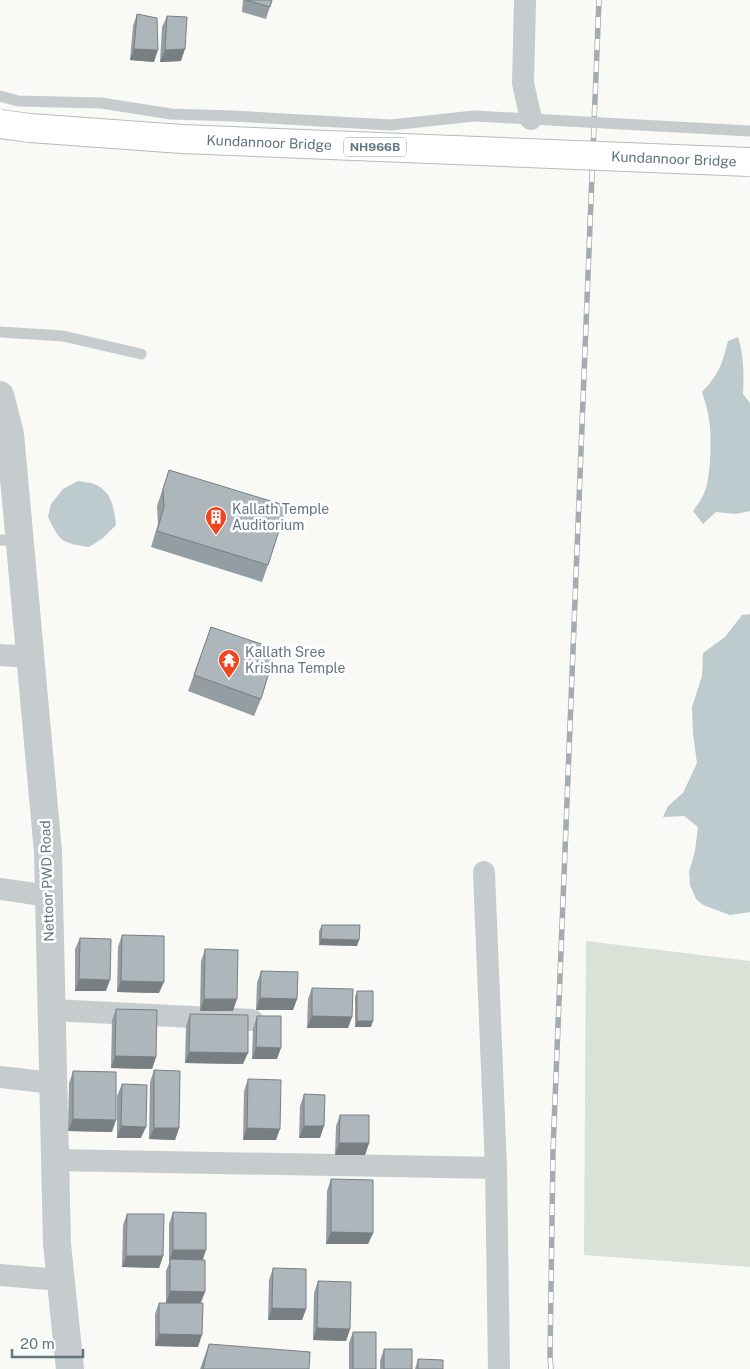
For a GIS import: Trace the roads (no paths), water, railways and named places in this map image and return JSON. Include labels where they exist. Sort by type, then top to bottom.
[{"type":"highway","name":"Kundannoor Bridge","points":[[0,124],[30,128],[182,139],[750,162]]},
{"type":"street","points":[[525,0],[523,83],[531,119]]},
{"type":"street","name":"Nettoor PWD Road","points":[[0,395],[10,434],[10,541],[31,657],[48,852],[57,1244],[70,1369]]},
{"type":"street","points":[[0,654],[31,657]]},
{"type":"street","points":[[484,872],[496,1168],[499,1369]]},
{"type":"street","points":[[0,888],[49,896]]},
{"type":"street","points":[[52,1010],[252,1020]]},
{"type":"street","points":[[0,1076],[53,1083]]},
{"type":"street","points":[[55,1160],[496,1168]]},
{"type":"street","points":[[0,1275],[60,1280]]},
{"type":"lane","points":[[0,96],[18,101],[101,103],[171,114],[391,125],[474,116],[750,131]]},
{"type":"lane","points":[[0,332],[63,336],[142,354]]},
{"type":"railway","points":[[551,1369],[553,1151],[599,0]]},
{"type":"place","name":"Kallath Temple Auditorium","points":[[216,536]]},
{"type":"place","name":"Kallath Sree Krishna Temple","points":[[229,679]]}]
